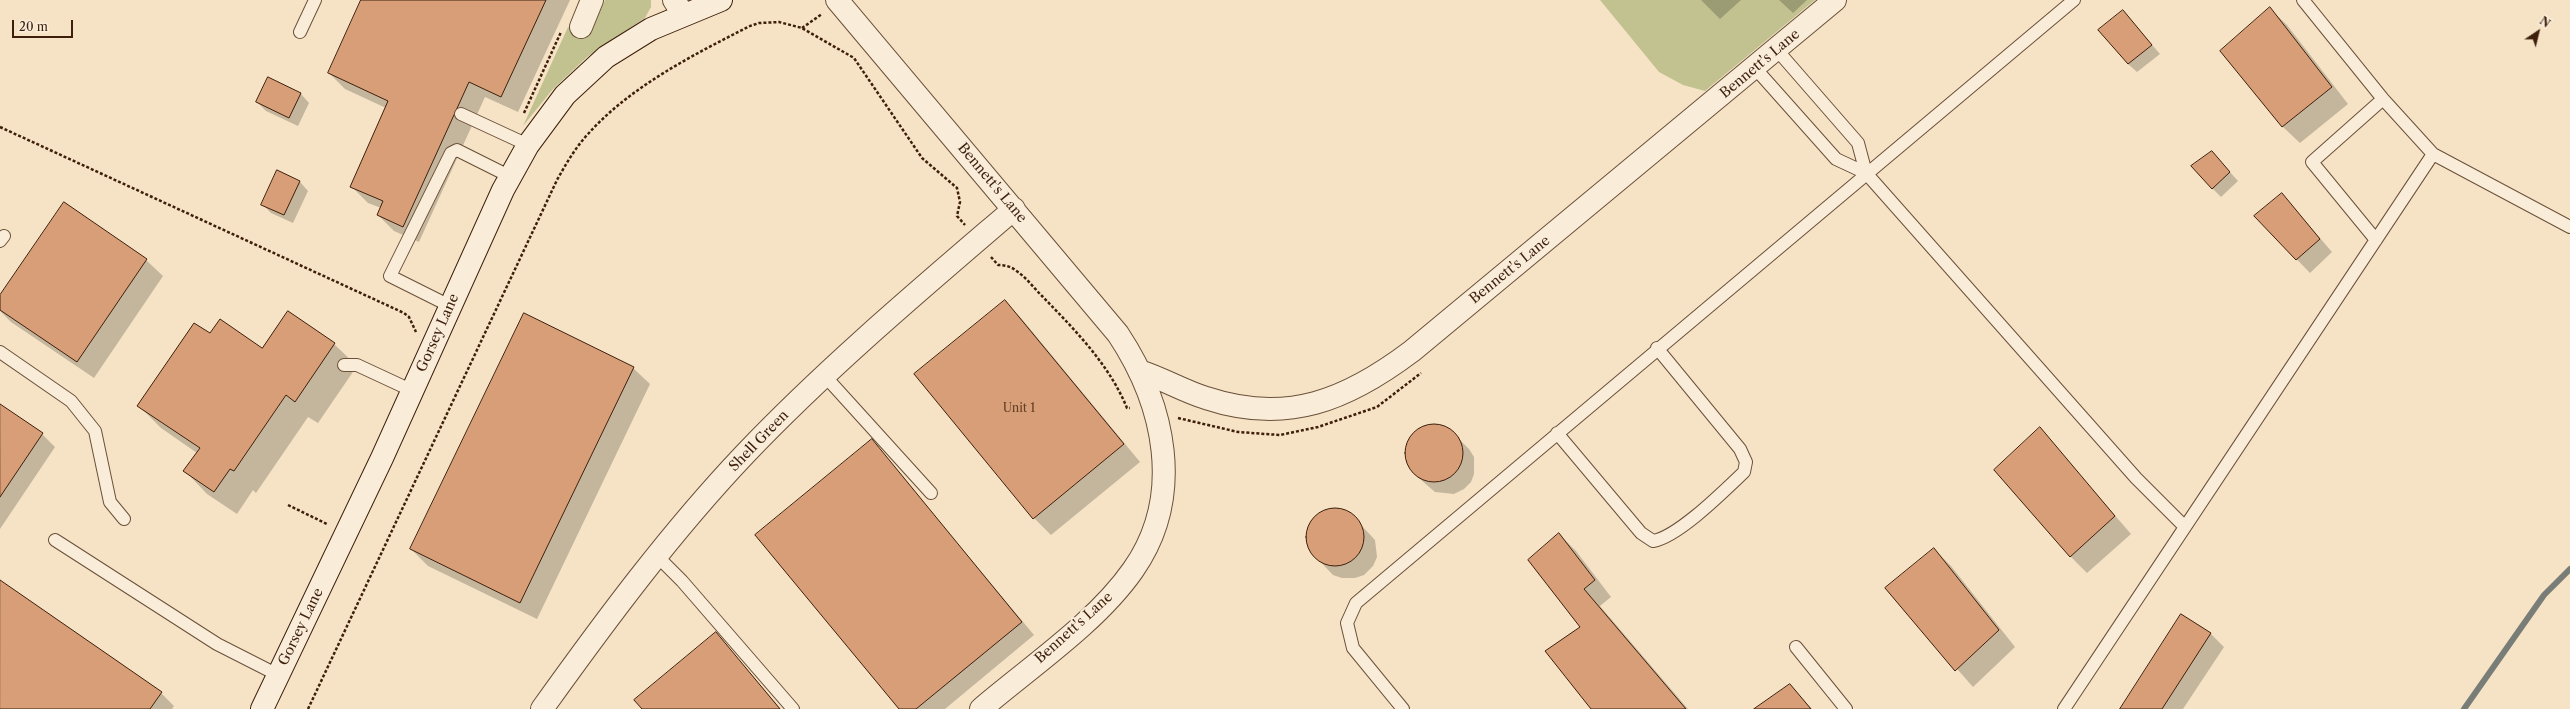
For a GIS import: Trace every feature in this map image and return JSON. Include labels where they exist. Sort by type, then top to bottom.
[{"type":"street","points":[[581,27],[592,0]]},
{"type":"street","name":"Gorsey Lane","points":[[262,709],[347,534],[413,391],[450,306],[511,177],[528,145],[565,95],[601,62],[627,42],[678,7],[721,0]]},
{"type":"street","name":"Bennett's Lane","points":[[837,0],[1118,334],[1139,371],[1156,414],[1164,458],[1165,480],[1156,525],[1146,548],[1133,570],[1095,613],[981,709]]},
{"type":"street","name":"Bennett's Lane","points":[[1139,371],[1160,378],[1205,398],[1246,409],[1294,409],[1315,403],[1366,382],[1412,351],[1777,50],[1835,0]]},
{"type":"street","name":"Shell Green","points":[[547,707],[657,556],[744,455],[824,375],[1014,209]]},
{"type":"lane","points":[[300,32],[315,0]]},
{"type":"lane","points":[[1403,709],[1353,648],[1347,623],[1356,603],[1657,348],[2074,0]]},
{"type":"lane","points":[[2303,0],[2383,99],[2433,154],[2570,227]]},
{"type":"lane","points":[[1777,50],[1858,143],[1866,173]]},
{"type":"lane","points":[[1755,68],[1836,159],[1866,173],[2136,478],[2184,526]]},
{"type":"lane","points":[[2376,240],[2312,162],[2383,99]]},
{"type":"lane","points":[[461,114],[528,145]]},
{"type":"lane","points":[[450,306],[390,276],[451,153],[456,150],[511,177]]},
{"type":"lane","points":[[2064,709],[2184,526],[2433,154]]},
{"type":"lane","points":[[1557,433],[1641,533],[1653,541],[1663,539],[1698,513],[1744,472],[1746,462],[1740,449],[1657,348]]},
{"type":"lane","points":[[0,352],[71,401],[95,431],[110,502],[124,519]]},
{"type":"lane","points":[[344,365],[357,365],[413,391]]},
{"type":"lane","points":[[824,375],[931,494]]},
{"type":"lane","points":[[55,540],[217,644],[278,675]]},
{"type":"lane","points":[[657,556],[682,580],[793,709]]},
{"type":"lane","points":[[1796,646],[1846,709]]},
{"type":"path","points":[[523,114],[566,21],[581,27]]},
{"type":"path","points":[[308,709],[557,180],[587,135],[620,104],[662,75],[750,26],[779,22],[802,28],[854,58],[922,158],[957,188],[960,202],[957,216]]},
{"type":"path","points":[[0,126],[404,313],[409,317],[419,340],[432,346]]},
{"type":"path","points":[[998,265],[1008,266],[1021,274],[1055,310],[1097,357],[1112,378],[1127,408]]},
{"type":"path","points":[[288,505],[347,534]]},
{"type":"green space","points":[[605,0],[651,0],[651,7],[645,18],[587,57],[553,89],[523,126],[568,27],[588,37]]},
{"type":"green space","points":[[1600,0],[1815,0],[1705,91],[1683,85],[1659,72]]},
{"type":"building","points":[[361,0],[546,0],[501,97],[469,82],[403,227],[377,215],[383,201],[350,187],[388,101],[328,73]]},
{"type":"building","points":[[2270,7],[2332,87],[2282,127],[2220,51]]},
{"type":"building","points":[[2123,10],[2152,45],[2128,64],[2098,30]]},
{"type":"building","points":[[268,77],[301,93],[289,118],[256,102]]},
{"type":"building","points":[[2212,151],[2230,172],[2212,189],[2191,166]]},
{"type":"building","points":[[277,170],[300,181],[284,215],[261,205]]},
{"type":"building","points":[[2282,193],[2320,239],[2296,260],[2254,216]]},
{"type":"building","points":[[64,202],[147,259],[77,362],[0,310],[0,295]]},
{"type":"building","points":[[1005,300],[1124,444],[1033,519],[914,374]]},
{"type":"building","points":[[288,311],[335,343],[295,402],[286,395],[234,471],[230,469],[214,492],[183,471],[200,448],[137,406],[194,323],[210,333],[220,319],[262,348]]},
{"type":"building","points":[[524,313],[634,367],[520,603],[410,549]]},
{"type":"building","points":[[0,404],[43,433],[0,497]]},
{"type":"building","points":[[1434,424],[1445,426],[1458,437],[1461,442],[1463,453],[1461,464],[1450,477],[1445,480],[1434,482],[1423,480],[1410,469],[1407,464],[1405,453],[1407,442],[1418,429],[1423,426]]},
{"type":"building","points":[[2040,427],[2115,516],[2070,557],[1994,470]]},
{"type":"building","points":[[872,439],[1022,622],[916,709],[899,709],[755,535]]},
{"type":"building","points":[[1329,508],[1341,508],[1351,512],[1360,521],[1364,531],[1364,543],[1356,558],[1341,566],[1329,566],[1319,562],[1310,553],[1306,543],[1306,531],[1310,521],[1319,512]]},
{"type":"building","points":[[1559,533],[1595,580],[1584,589],[1686,709],[1591,709],[1545,651],[1580,627],[1528,560]]},
{"type":"building","points":[[1934,548],[1999,630],[1955,671],[1885,588]]},
{"type":"building","points":[[0,580],[162,692],[150,709],[0,709]]},
{"type":"building","points":[[2181,614],[2211,633],[2162,709],[2120,709]]},
{"type":"building","points":[[716,632],[780,709],[642,709],[634,700]]},
{"type":"building","points":[[1790,684],[1811,709],[1754,709]]},
{"type":"waterway","points":[[2464,709],[2544,595],[2570,569]]}]
